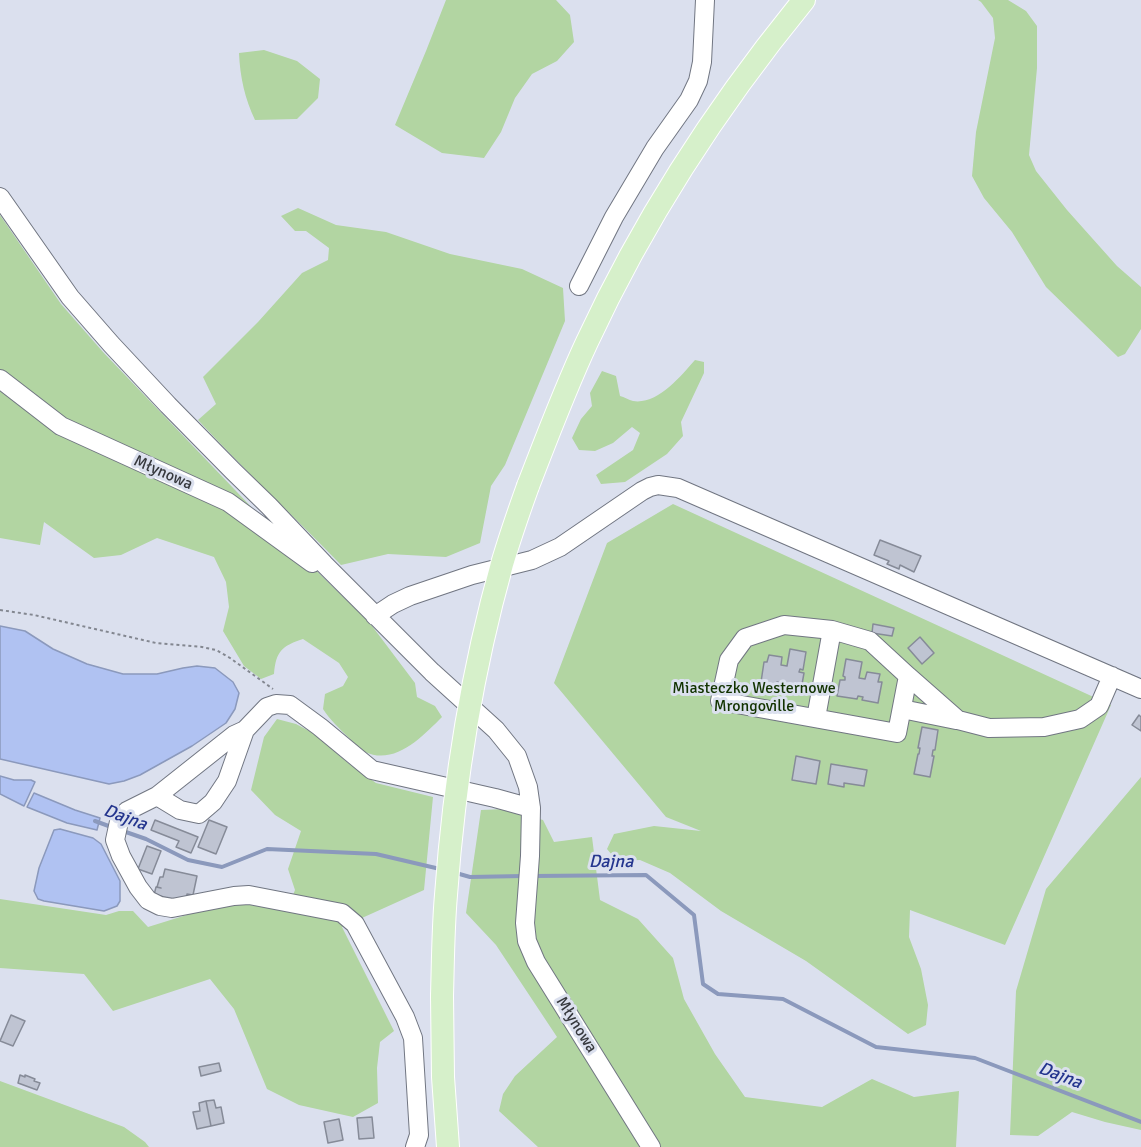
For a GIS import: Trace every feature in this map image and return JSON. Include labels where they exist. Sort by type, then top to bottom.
[{"type":"main road","points":[[448,1147],[443,1077],[442,996],[446,895],[464,737],[475,678],[503,562],[528,486],[561,401],[587,341],[618,279],[653,214],[685,162],[747,72],[804,0]]},
{"type":"street","points":[[579,286],[614,217],[655,148],[689,100],[698,81],[702,62],[705,0]]},
{"type":"street","points":[[0,197],[70,297],[104,336],[168,405],[375,616],[496,730],[517,756],[528,787],[531,808],[372,770],[290,705],[276,704],[267,707],[245,730],[234,735],[157,796],[120,817],[115,840],[121,856],[148,900],[160,906],[172,908],[249,895],[342,913],[355,924],[414,1038],[419,1135],[415,1147]]},
{"type":"street","name":"Młynowa","points":[[0,379],[61,426],[228,502],[316,566],[321,567],[324,564]]},
{"type":"street","points":[[375,616],[410,596],[472,575],[532,560],[560,547],[642,491],[658,485],[678,488],[1141,689]]},
{"type":"street","points":[[908,676],[897,733],[720,701],[729,660],[745,638],[784,626],[832,630],[870,641],[958,720]]},
{"type":"street","points":[[816,718],[832,630]]},
{"type":"street","points":[[902,709],[989,728],[1044,727],[1080,719],[1099,706],[1112,676]]},
{"type":"street","points":[[157,796],[180,810],[199,814],[213,802],[227,781],[245,730]]},
{"type":"street","name":"Młynowa","points":[[531,808],[525,923],[527,941],[536,962],[651,1147]]},
{"type":"path","points":[[0,610],[34,615],[156,643],[216,650],[273,689],[290,705]]},
{"type":"green space","points":[[446,0],[556,0],[570,15],[574,42],[557,61],[532,74],[515,98],[501,132],[484,158],[442,153],[395,125]]},
{"type":"green space","points":[[978,0],[1008,0],[1026,11],[1037,26],[1037,68],[1029,155],[1036,171],[1067,210],[1117,266],[1141,287],[1141,329],[1125,354],[1118,357],[1046,287],[1012,232],[984,198],[972,176],[976,132],[995,38],[993,18]]},
{"type":"green space","points":[[264,50],[297,61],[320,79],[318,98],[297,119],[255,120],[244,88],[239,53]]},
{"type":"green space","points":[[298,208],[336,225],[386,232],[450,254],[522,269],[563,288],[565,321],[505,465],[491,486],[480,543],[446,557],[388,554],[341,565],[198,420],[216,404],[203,377],[258,322],[302,273],[328,260],[329,248],[306,231],[295,231],[281,216]]},
{"type":"green space","points":[[0,215],[61,304],[103,352],[258,514],[369,622],[415,683],[417,697],[435,706],[442,717],[417,740],[398,752],[387,755],[365,752],[358,747],[323,709],[325,694],[343,686],[348,677],[339,663],[303,639],[281,650],[276,660],[274,674],[261,679],[244,666],[223,631],[229,607],[226,582],[214,557],[157,538],[121,555],[94,558],[44,522],[40,545],[0,538]]},
{"type":"green space","points":[[695,360],[704,362],[704,373],[681,422],[683,436],[667,454],[625,482],[601,484],[596,475],[633,450],[640,433],[632,427],[613,443],[595,451],[579,450],[572,438],[581,419],[592,406],[590,393],[602,371],[616,376],[620,396],[633,401],[642,401],[651,399],[667,388]]},
{"type":"green space","name":"Miasteczko Westernowe Mrongoville","points":[[673,504],[1111,705],[1005,945],[910,910],[909,937],[921,969],[928,1005],[926,1025],[908,1034],[806,961],[721,911],[670,873],[640,860],[617,861],[607,849],[614,834],[654,826],[701,831],[666,817],[554,683],[607,543]]},
{"type":"green space","points":[[277,719],[296,724],[313,733],[376,783],[433,797],[424,890],[342,927],[394,1031],[380,1042],[377,1068],[378,1103],[353,1117],[299,1105],[267,1089],[234,1009],[210,979],[113,1011],[84,974],[0,968],[0,899],[106,915],[119,911],[133,911],[148,927],[206,909],[235,903],[287,910],[295,890],[288,869],[301,831],[275,815],[251,790],[264,737]]},
{"type":"green space","points":[[1141,777],[1141,1130],[1072,1112],[1038,1136],[1010,1135],[1016,991],[1046,889]]},
{"type":"green space","points":[[505,809],[543,820],[554,842],[592,837],[600,900],[638,919],[673,958],[684,999],[715,1054],[745,1097],[822,1107],[872,1079],[914,1097],[959,1091],[956,1147],[538,1147],[499,1111],[503,1094],[515,1076],[557,1037],[496,945],[466,913],[481,810]]},
{"type":"green space","points":[[0,1081],[124,1127],[149,1147],[0,1147]]},
{"type":"water","points":[[0,626],[25,631],[53,649],[87,664],[123,674],[157,674],[197,666],[215,668],[233,682],[239,693],[235,709],[226,723],[192,746],[140,775],[124,781],[109,784],[0,759]]},
{"type":"water","points":[[0,776],[35,782],[24,806],[0,794]]},
{"type":"water","points":[[34,793],[100,818],[97,830],[67,823],[27,807]]},
{"type":"water","points":[[60,829],[93,838],[101,844],[120,881],[120,901],[117,906],[104,911],[38,899],[34,891],[39,868],[54,830]]},
{"type":"building","points":[[880,540],[921,556],[914,572],[900,565],[899,569],[887,564],[889,561],[874,555]]},
{"type":"building","points":[[873,624],[894,628],[892,636],[872,633]]},
{"type":"building","points":[[920,637],[934,653],[922,664],[908,648]]},
{"type":"building","points":[[790,649],[806,652],[803,670],[800,669],[799,672],[804,673],[801,690],[781,686],[781,683],[777,682],[777,685],[761,682],[764,662],[767,662],[769,655],[782,657],[781,665],[787,666]]},
{"type":"building","points":[[846,659],[862,662],[859,678],[865,679],[867,672],[880,674],[878,682],[882,682],[878,703],[862,700],[863,697],[858,696],[857,699],[837,696],[840,680],[845,680],[843,676]]},
{"type":"building","points":[[1139,715],[1141,717],[1141,731],[1132,725]]},
{"type":"building","points":[[922,727],[938,730],[930,777],[914,774]]},
{"type":"building","points":[[796,756],[820,761],[816,784],[792,780]]},
{"type":"building","points":[[831,764],[867,770],[864,786],[844,783],[844,787],[828,784]]},
{"type":"building","points":[[155,820],[198,837],[191,853],[176,847],[179,841],[151,830]]},
{"type":"building","points":[[209,820],[227,827],[216,854],[198,847]]},
{"type":"building","points":[[147,846],[161,851],[152,874],[138,869]]},
{"type":"building","points":[[165,869],[197,876],[193,895],[187,894],[186,901],[154,895],[156,887],[161,888],[157,887]]},
{"type":"building","points":[[11,1015],[25,1021],[13,1046],[0,1041]]},
{"type":"building","points":[[219,1063],[221,1071],[201,1076],[199,1067]]},
{"type":"building","points":[[20,1075],[35,1079],[34,1081],[40,1083],[37,1090],[18,1083]]},
{"type":"building","points":[[214,1100],[216,1108],[221,1107],[224,1123],[211,1126],[206,1101]]},
{"type":"building","points":[[206,1101],[211,1126],[197,1129],[193,1112],[200,1111],[199,1103]]},
{"type":"building","points":[[372,1117],[374,1138],[359,1139],[357,1118]]},
{"type":"building","points":[[339,1119],[343,1140],[328,1143],[324,1122]]},
{"type":"waterway","name":"Dajna","points":[[95,821],[114,828]]},
{"type":"waterway","name":"Dajna","points":[[123,831],[146,839],[188,860],[222,867],[267,849],[376,854],[440,869]]},
{"type":"waterway","name":"Dajna","points":[[456,873],[470,877],[523,876]]},
{"type":"waterway","name":"Dajna","points":[[533,876],[646,875],[694,915],[703,984],[718,994],[783,999],[876,1047],[975,1058],[1141,1122]]}]
